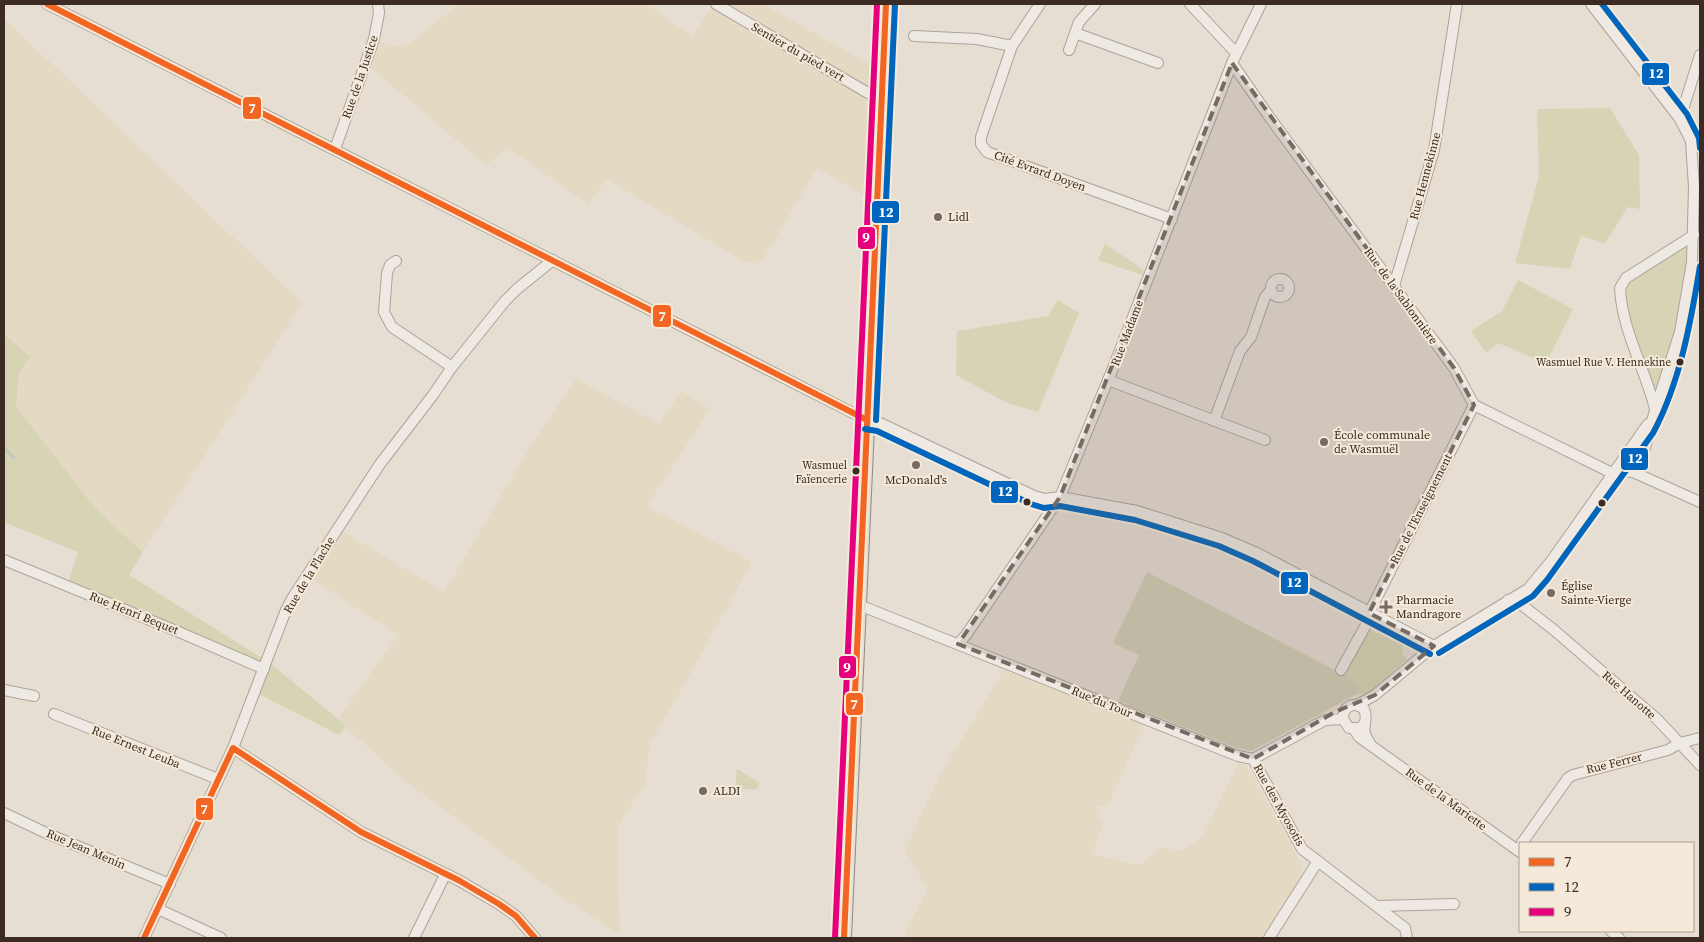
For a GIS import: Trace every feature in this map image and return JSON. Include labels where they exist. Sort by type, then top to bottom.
[{"type":"main road","points":[[844,938],[886,4]]},
{"type":"street","points":[[47,4],[868,420],[880,422],[1034,496],[1045,499],[1060,497],[1137,510],[1217,536],[1257,553],[1434,646]]},
{"type":"street","name":"Rue de la Justice","points":[[334,150],[374,39],[378,4]]},
{"type":"street","name":"Sentier du pied vert","points":[[716,4],[868,93],[882,95]]},
{"type":"street","name":"Cité Evrard Doyen","points":[[1040,4],[1012,46],[981,137],[984,149],[987,152],[1172,219]]},
{"type":"street","points":[[1069,50],[1078,22],[1095,4]]},
{"type":"street","name":"Rue de la Sablonnière","points":[[1190,4],[1234,58],[1268,115],[1454,368],[1474,404]]},
{"type":"street","name":"Rue Madame","points":[[958,644],[1060,497],[1172,219],[1234,58],[1261,4]]},
{"type":"street","name":"Rue Hennekinne","points":[[1394,286],[1434,150],[1457,4]]},
{"type":"street","points":[[1591,4],[1696,140],[1694,235],[1692,262],[1683,317],[1638,474]]},
{"type":"street","points":[[1075,32],[1158,63]]},
{"type":"street","points":[[914,36],[976,39],[1012,46]]},
{"type":"street","points":[[1680,120],[1700,55]]},
{"type":"street","points":[[1253,759],[1325,720],[1335,712],[1350,706],[1361,708],[1371,705],[1375,695],[1434,646],[1528,589],[1534,582],[1614,474],[1646,428],[1655,410],[1651,391],[1629,336],[1620,288],[1626,278],[1694,235]]},
{"type":"street","name":"Rue de la Flache","points":[[144,938],[233,748],[286,610],[293,597],[380,464],[452,367],[505,301],[553,260]]},
{"type":"street","points":[[396,261],[390,265],[387,273],[384,312],[392,327],[452,367]]},
{"type":"street","points":[[1214,421],[1240,351],[1251,337],[1265,297],[1271,290]]},
{"type":"street","points":[[1108,380],[1266,440]]},
{"type":"street","points":[[1474,404],[1614,474],[1628,470],[1700,502]]},
{"type":"street","name":"Rue de l'Enseignement","points":[[1341,670],[1371,614],[1474,404]]},
{"type":"street","name":"Rue Henri Bequet","points":[[4,560],[264,669]]},
{"type":"street","name":"Rue Hanotte","points":[[1508,600],[1518,602],[1554,630],[1657,719],[1700,765]]},
{"type":"street","name":"Rue du Tour","points":[[859,605],[1230,752],[1253,759]]},
{"type":"street","points":[[4,690],[34,696]]},
{"type":"street","points":[[1346,708],[1343,719],[1347,726],[1360,728],[1365,723]]},
{"type":"street","points":[[1361,708],[1367,717],[1364,734],[1372,746]]},
{"type":"street","name":"Rue Ernest Leuba","points":[[54,714],[218,779]]},
{"type":"street","points":[[1325,720],[1343,719]]},
{"type":"street","name":"Rue de la Mariette","points":[[1353,728],[1360,737],[1372,746],[1519,847]]},
{"type":"street","name":"Rue Ferrer","points":[[1524,842],[1568,778],[1573,775],[1668,750],[1700,738]]},
{"type":"street","points":[[233,748],[361,832],[460,881],[510,912],[516,916],[535,938]]},
{"type":"street","name":"Rue des Myosotis","points":[[1253,759],[1302,849],[1405,928],[1407,938]]},
{"type":"street","name":"Rue Jean Menin","points":[[4,813],[46,833],[170,884]]},
{"type":"street","points":[[1269,938],[1318,861]]},
{"type":"street","points":[[414,938],[445,875]]},
{"type":"street","points":[[1376,906],[1454,904]]},
{"type":"street","points":[[158,909],[221,938]]},
{"type":"highlighted area","points":[[1232,63],[1454,368],[1474,405],[1369,613],[1434,646],[1375,695],[1335,712],[1253,759],[958,644],[1060,497]]},
{"type":"shaded area","points":[[459,4],[647,4],[692,37],[712,7],[722,4],[763,4],[869,64],[883,64],[877,203],[817,168],[764,258],[755,263],[741,260],[607,179],[588,204],[508,148],[486,165],[370,67],[378,42],[404,47]]},
{"type":"shaded area","points":[[4,18],[302,303],[143,552],[88,499],[16,406],[19,374],[29,357],[4,334]]},
{"type":"shaded area","points":[[1610,108],[1639,155],[1640,209],[1628,207],[1605,243],[1581,236],[1570,269],[1515,263],[1539,176],[1537,109]]},
{"type":"shaded area","points":[[1105,244],[1144,270],[1142,275],[1098,260]]},
{"type":"shaded area","points":[[1685,245],[1690,246],[1676,335],[1658,390],[1653,390],[1632,333],[1625,295],[1631,280]]},
{"type":"shaded area","points":[[1518,280],[1573,309],[1546,363],[1498,343],[1486,353],[1471,331],[1502,311]]},
{"type":"shaded area","points":[[1058,300],[1079,313],[1038,412],[1007,403],[956,375],[957,331],[1048,316]]},
{"type":"shaded area","points":[[4,334],[30,357],[19,374],[16,406],[88,499],[143,552],[129,575],[270,663],[346,727],[339,735],[257,693],[267,667],[68,584],[78,552],[4,522]]},
{"type":"shaded area","points":[[576,379],[660,424],[681,391],[710,409],[647,506],[752,562],[649,745],[646,784],[626,812],[617,829],[620,935],[566,900],[401,778],[338,719],[398,635],[310,578],[341,531],[444,592],[531,445]]},
{"type":"shaded area","points":[[1147,572],[1344,675],[1357,685],[1357,694],[1251,751],[1235,747],[1118,701],[1139,655],[1113,643]]},
{"type":"shaded area","points":[[1369,629],[1403,646],[1402,654],[1407,659],[1366,695],[1357,694],[1357,685],[1344,675]]},
{"type":"shaded area","points":[[1004,670],[1144,724],[1109,804],[1094,807],[1103,824],[1092,854],[1139,865],[1160,848],[1184,850],[1203,836],[1239,762],[1247,766],[1301,863],[1302,871],[1300,881],[1264,938],[912,938],[904,934],[927,889],[905,850],[938,778]]},
{"type":"shaded area","points":[[737,769],[760,783],[756,790],[735,788]]},
{"type":"waterway","points":[[4,448],[14,458]]},
{"type":"transit line","name":"7","points":[[47,4],[867,420]]},
{"type":"transit line","name":"9","points":[[835,938],[877,4]]},
{"type":"transit line","name":"7","points":[[844,938],[886,4]]},
{"type":"transit line","name":"12","points":[[876,420],[895,4]]},
{"type":"transit line","name":"12","points":[[1602,4],[1687,114],[1699,138],[1700,148]]},
{"type":"transit line","name":"12","points":[[1439,653],[1533,596],[1547,580],[1653,433],[1677,373],[1693,308],[1700,266]]},
{"type":"transit line","name":"12","points":[[865,429],[877,431],[1031,504],[1044,508],[1060,506],[1135,520],[1219,546],[1253,561],[1430,654]]},
{"type":"transit line","name":"7","points":[[144,938],[233,748],[361,832],[460,881],[499,904],[516,916],[535,938]]},
{"type":"place","name":"Lidl","points":[[938,217]]},
{"type":"place","name":"Wasmuel Rue V. Hennekine","points":[[1680,362]]},
{"type":"place","name":"École communale de Wasmuël","points":[[1324,442]]},
{"type":"place","name":"McDonald's","points":[[916,465]]},
{"type":"place","name":"Wasmuel Faïencerie","points":[[856,471]]},
{"type":"place","name":"Église Sainte-Vierge","points":[[1551,593]]},
{"type":"place","name":"Pharmacie Mandragore","points":[[1386,607]]},
{"type":"place","name":"ALDI","points":[[703,791]]}]
